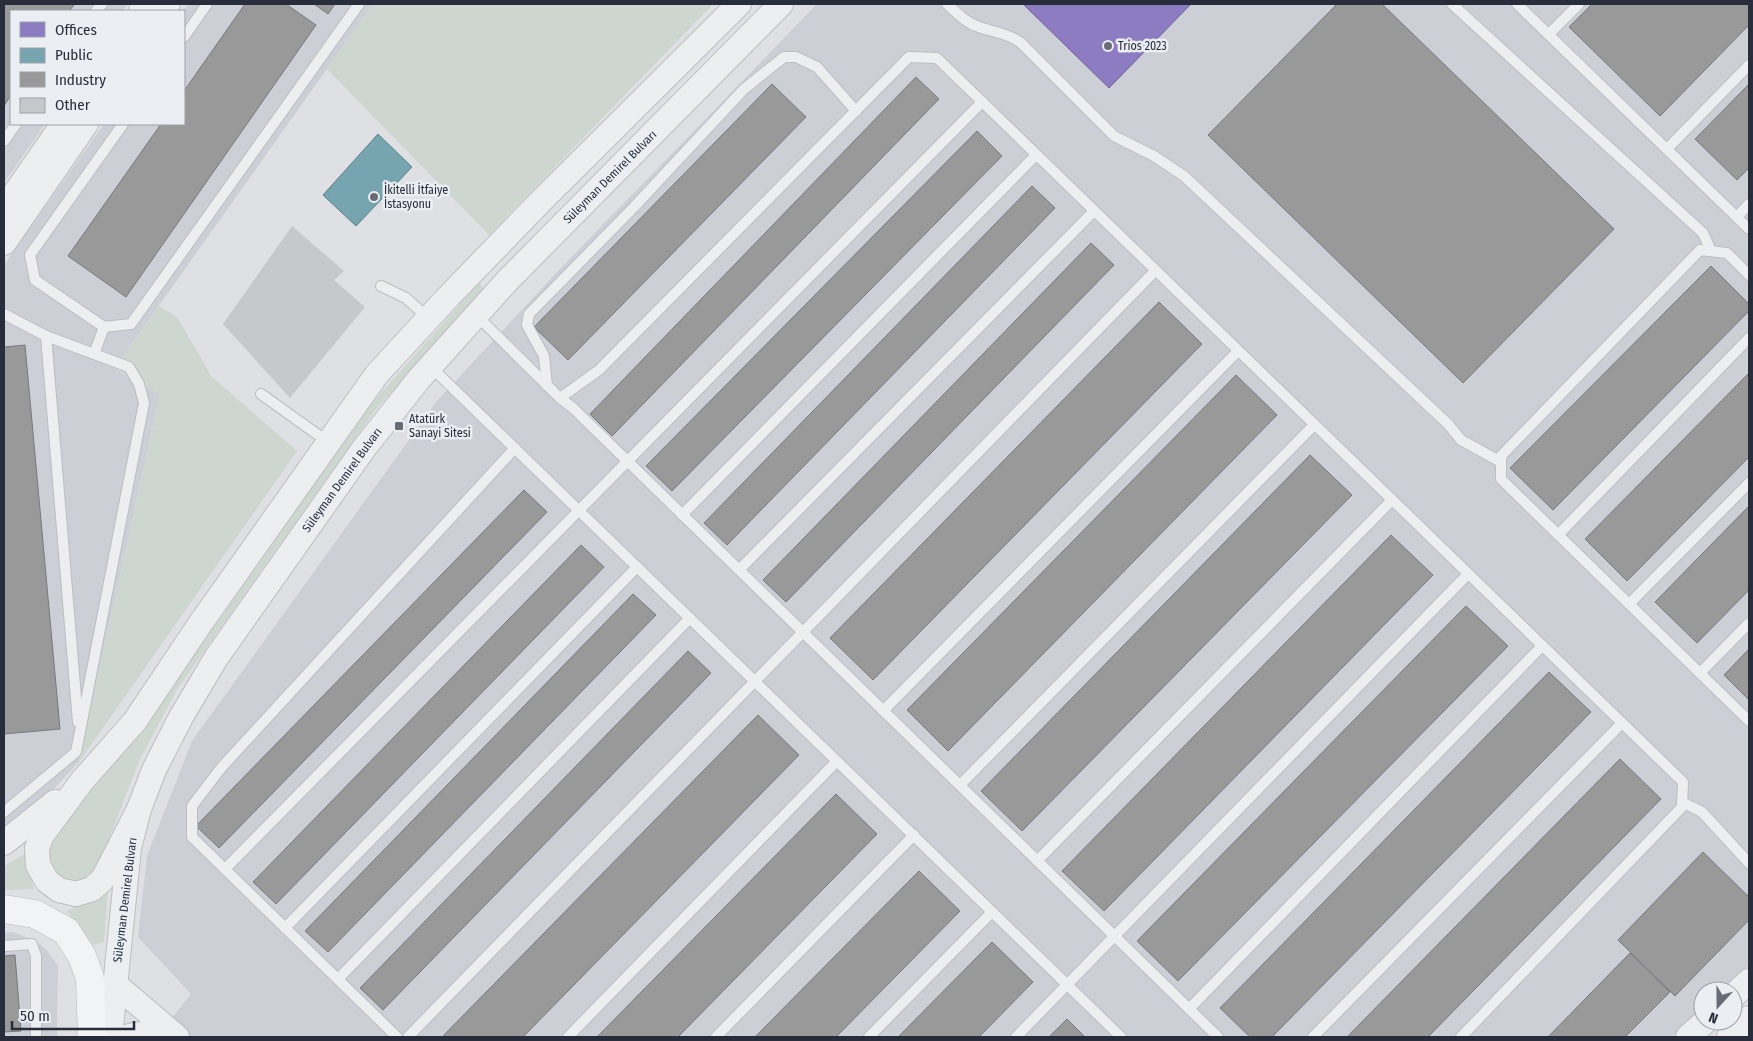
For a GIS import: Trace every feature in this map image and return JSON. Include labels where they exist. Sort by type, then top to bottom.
[{"type":"main road","points":[[4,909],[35,914],[66,931],[82,956],[90,978],[92,1037]]},
{"type":"street","points":[[139,809],[103,879],[92,889],[76,894],[59,890],[47,881],[38,866],[37,848],[42,835],[82,781],[135,721],[200,624],[376,374],[542,200],[739,4]]},
{"type":"street","name":"Süleyman Demirel Bulvarı","points":[[110,1037],[129,848],[139,809],[154,770],[181,717],[216,658],[365,447],[430,366],[507,281],[781,4]]},
{"type":"street","points":[[4,209],[62,125]]},
{"type":"street","points":[[4,243],[85,125]]},
{"type":"street","points":[[4,843],[82,781]]},
{"type":"street","points":[[115,984],[177,1037]]},
{"type":"street","points":[[1729,1037],[1749,1018]]},
{"type":"street","points":[[127,1037],[134,1034],[159,1037]]},
{"type":"lane","points":[[185,36],[207,4]]},
{"type":"lane","points":[[122,125],[30,255],[35,280],[104,327],[131,324],[359,4]]},
{"type":"lane","points":[[947,4],[971,24],[1013,36],[1114,136],[1154,156],[1184,176],[1448,424],[1461,440],[1501,462]]},
{"type":"lane","points":[[1452,4],[1703,234],[1711,252]]},
{"type":"lane","points":[[1517,4],[1749,229]]},
{"type":"lane","points":[[1549,34],[1579,4]]},
{"type":"lane","points":[[548,386],[544,356],[527,325],[529,314],[634,207],[744,89],[784,56],[793,56],[817,67],[856,111]]},
{"type":"lane","points":[[560,398],[599,370],[909,57],[937,58],[1683,782],[1682,808],[1461,1037]]},
{"type":"lane","points":[[1667,149],[1749,65]]},
{"type":"lane","points":[[225,869],[982,102]]},
{"type":"lane","points":[[4,141],[15,125]]},
{"type":"lane","points":[[682,515],[1036,155]]},
{"type":"lane","points":[[1737,216],[1749,204]]},
{"type":"lane","points":[[739,570],[1094,211]]},
{"type":"lane","points":[[1749,275],[1727,254],[1700,250],[1501,456],[1501,479],[1749,721]]},
{"type":"lane","points":[[408,1037],[1155,271]]},
{"type":"lane","points":[[381,286],[406,298],[428,318]]},
{"type":"lane","points":[[4,314],[46,336],[129,367],[139,384],[144,403],[76,752],[4,812]]},
{"type":"lane","points":[[476,315],[1218,1037]]},
{"type":"lane","points":[[94,354],[104,327]]},
{"type":"lane","points":[[46,336],[79,736]]},
{"type":"lane","points":[[1558,535],[1749,338]]},
{"type":"lane","points":[[883,711],[1238,351]]},
{"type":"lane","points":[[430,366],[1121,1037]]},
{"type":"lane","points":[[261,394],[328,442]]},
{"type":"lane","points":[[960,786],[1314,425]]},
{"type":"lane","points":[[397,1037],[192,837],[192,806],[221,768],[515,448]]},
{"type":"lane","points":[[1629,604],[1749,484]]},
{"type":"lane","points":[[1037,861],[1392,500]]},
{"type":"lane","points":[[285,928],[637,567]]},
{"type":"lane","points":[[1016,1037],[1468,574]]},
{"type":"lane","points":[[338,979],[690,618]]},
{"type":"lane","points":[[1700,673],[1749,623]]},
{"type":"lane","points":[[1189,1009],[1542,646]]},
{"type":"lane","points":[[1313,1037],[1622,723]]},
{"type":"lane","points":[[568,1037],[837,761]]},
{"type":"lane","points":[[1682,802],[1702,812],[1749,863]]},
{"type":"lane","points":[[716,1037],[914,835]]},
{"type":"lane","points":[[870,1037],[992,912]]},
{"type":"lane","points":[[4,946],[32,944],[36,956],[36,1037]]},
{"type":"shaded area","points":[[4,4],[128,4],[123,10],[10,10],[10,125],[44,125],[4,183]]},
{"type":"shaded area","points":[[188,4],[373,4],[114,369],[160,394],[79,762],[49,794],[4,831],[4,265],[103,125],[185,125],[184,10]]},
{"type":"shaded area","points":[[373,4],[713,4],[489,235],[327,69]]},
{"type":"shaded area","points":[[817,4],[1749,4],[1749,965],[1732,981],[1693,981],[1693,1018],[1672,1037],[157,1037],[191,994],[138,937],[147,856],[192,741],[437,401],[558,271]]},
{"type":"shaded area","points":[[479,283],[486,291],[376,409],[178,688],[139,761],[106,847],[89,883],[62,884],[44,859],[54,827],[83,801],[177,680],[371,404]]},
{"type":"shaded area","points":[[159,306],[178,318],[211,376],[297,451],[79,762],[160,394],[114,369]]},
{"type":"shaded area","points":[[25,854],[34,889],[4,890],[4,866]]},
{"type":"shaded area","points":[[108,891],[104,942],[93,945],[67,911]]},
{"type":"shaded area","points":[[13,932],[33,940],[46,949],[58,966],[57,1037],[4,1037],[4,933]]},
{"type":"building: Offices","name":"Trios 2023","points":[[1023,4],[1191,4],[1109,88]]},
{"type":"building: Public","points":[[378,134],[412,167],[356,226],[323,195]]},
{"type":"building: Industry","points":[[4,4],[75,4],[70,10],[10,10],[10,97],[4,106]]},
{"type":"building: Industry","points":[[245,4],[286,4],[316,25],[126,297],[68,256],[160,125],[185,125],[185,90]]},
{"type":"building: Industry","points":[[314,4],[335,4],[328,14]]},
{"type":"building: Industry","points":[[1337,4],[1382,4],[1614,229],[1463,383],[1208,135]]},
{"type":"building: Industry","points":[[1592,4],[1749,4],[1749,25],[1660,116],[1569,27]]},
{"type":"building: Industry","points":[[916,77],[939,99],[612,436],[590,414]]},
{"type":"building: Industry","points":[[772,84],[806,117],[568,360],[534,327]]},
{"type":"building: Industry","points":[[1749,84],[1749,168],[1737,180],[1695,139]]},
{"type":"building: Industry","points":[[977,131],[1002,156],[672,491],[646,466]]},
{"type":"building: Industry","points":[[1032,186],[1055,208],[727,545],[704,523]]},
{"type":"building: Industry","points":[[1091,243],[1114,265],[786,602],[763,580]]},
{"type":"building: Industry","points":[[1711,266],[1749,304],[1749,311],[1553,510],[1510,468]]},
{"type":"building: Industry","points":[[1159,302],[1202,344],[873,680],[830,638]]},
{"type":"building: Industry","points":[[25,345],[60,729],[4,734],[4,347]]},
{"type":"building: Industry","points":[[1749,373],[1749,457],[1627,581],[1585,539]]},
{"type":"building: Industry","points":[[1236,375],[1277,415],[948,751],[907,710]]},
{"type":"building: Industry","points":[[1310,455],[1352,495],[1022,831],[981,791]]},
{"type":"building: Industry","points":[[524,490],[547,512],[219,848],[196,826]]},
{"type":"building: Industry","points":[[1749,506],[1749,590],[1697,643],[1655,602]]},
{"type":"building: Industry","points":[[1391,535],[1433,575],[1104,911],[1062,871]]},
{"type":"building: Industry","points":[[581,545],[604,567],[276,904],[253,882]]},
{"type":"building: Industry","points":[[633,594],[656,615],[328,952],[305,931]]},
{"type":"building: Industry","points":[[1466,606],[1508,646],[1178,981],[1137,941]]},
{"type":"building: Industry","points":[[1749,649],[1749,700],[1724,675]]},
{"type":"building: Industry","points":[[688,651],[711,673],[383,1010],[360,988]]},
{"type":"building: Industry","points":[[1549,672],[1591,712],[1272,1037],[1250,1037],[1220,1008]]},
{"type":"building: Industry","points":[[758,715],[799,755],[523,1037],[442,1037]]},
{"type":"building: Industry","points":[[1620,759],[1661,799],[1428,1037],[1347,1037]]},
{"type":"building: Industry","points":[[836,794],[877,834],[678,1037],[597,1037]]},
{"type":"building: Industry","points":[[1703,852],[1749,897],[1749,920],[1675,996],[1618,940]]},
{"type":"building: Industry","points":[[919,871],[960,911],[836,1037],[755,1037]]},
{"type":"building: Industry","points":[[992,942],[1033,982],[979,1037],[898,1037]]},
{"type":"building: Industry","points":[[1630,953],[1670,992],[1625,1037],[1548,1037]]},
{"type":"building: Industry","points":[[15,955],[21,1031],[4,1032],[4,956]]},
{"type":"building: Industry","points":[[1067,1019],[1085,1037],[1049,1037]]},
{"type":"building: Other","points":[[292,226],[344,271],[334,280],[365,307],[290,398],[223,324]]},
{"type":"place","name":"Trios 2023","points":[[1108,46]]},
{"type":"place","name":"İkitelli İtfaiye İstasyonu","points":[[374,197]]},
{"type":"place","name":"Atatürk Sanayi Sitesi","points":[[399,426]]}]
